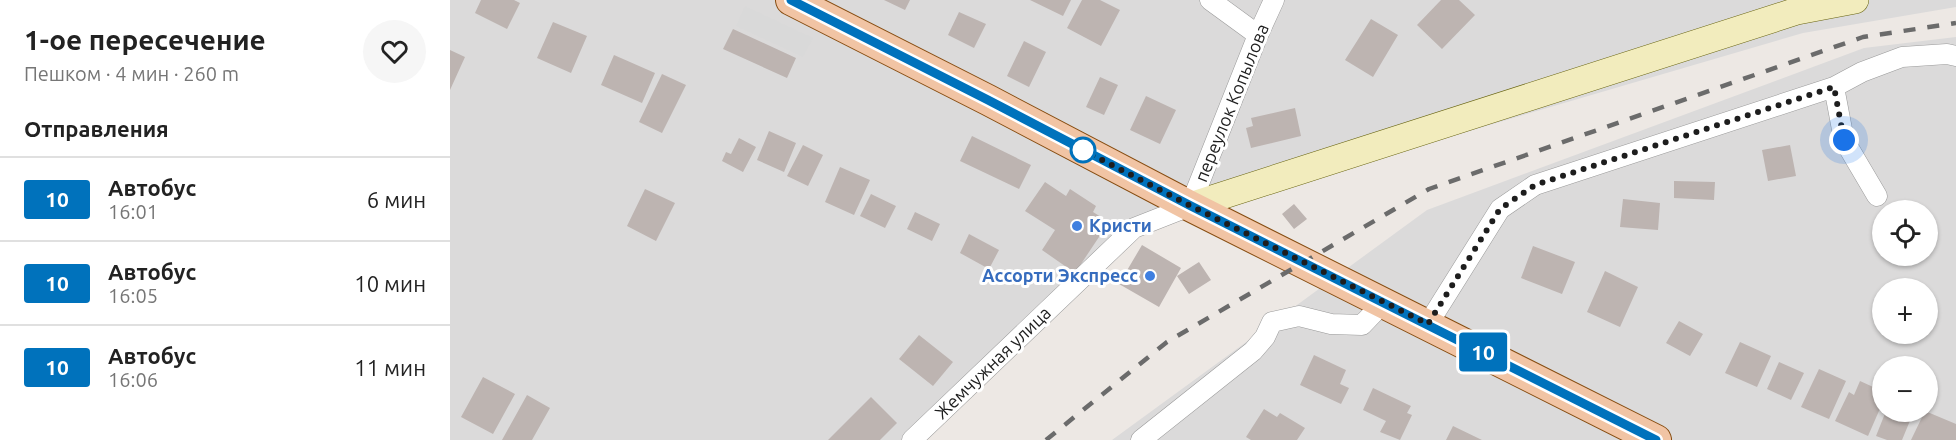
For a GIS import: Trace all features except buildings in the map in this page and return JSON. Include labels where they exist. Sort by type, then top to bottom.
[{"type":"main road","points":[[791,0],[1191,206],[1656,440]]},
{"type":"street","points":[[1210,0],[1258,35]]},
{"type":"street","name":"переулок Копылова","points":[[1191,206],[1274,0]]},
{"type":"street","points":[[1191,206],[1797,11],[1842,1]]},
{"type":"street","points":[[1428,324],[1500,209],[1535,185],[1834,87],[1862,72],[1902,57],[1947,54],[1956,56]]},
{"type":"street","points":[[1834,87],[1844,140],[1877,195]]},
{"type":"street","name":"Жемчужная улица","points":[[912,440],[1134,228],[1191,206]]},
{"type":"street","points":[[1141,440],[1253,351],[1265,337],[1272,322],[1299,316],[1331,324],[1362,325],[1384,302]]},
{"type":"shaded area","points":[[450,0],[1956,0],[1956,7],[1803,33],[1336,170],[1132,235],[918,440],[450,440]]},
{"type":"shaded area","points":[[745,6],[813,38],[803,57],[736,26]]},
{"type":"shaded area","points":[[1956,37],[1956,440],[1112,440],[1427,210],[1864,48]]},
{"type":"railway","points":[[1046,440],[1167,342],[1429,189],[1863,37],[1956,23]]},
{"type":"bus line","name":"10","points":[[791,0],[1191,206],[1656,440]]},
{"type":"place","name":"Кристи","points":[[1077,226]]},
{"type":"place","name":"Ассорти Экспресс","points":[[1150,276]]},
{"type":"route","points":[[1083,150],[1428,324],[1500,209],[1535,185],[1834,87],[1844,140]]}]
